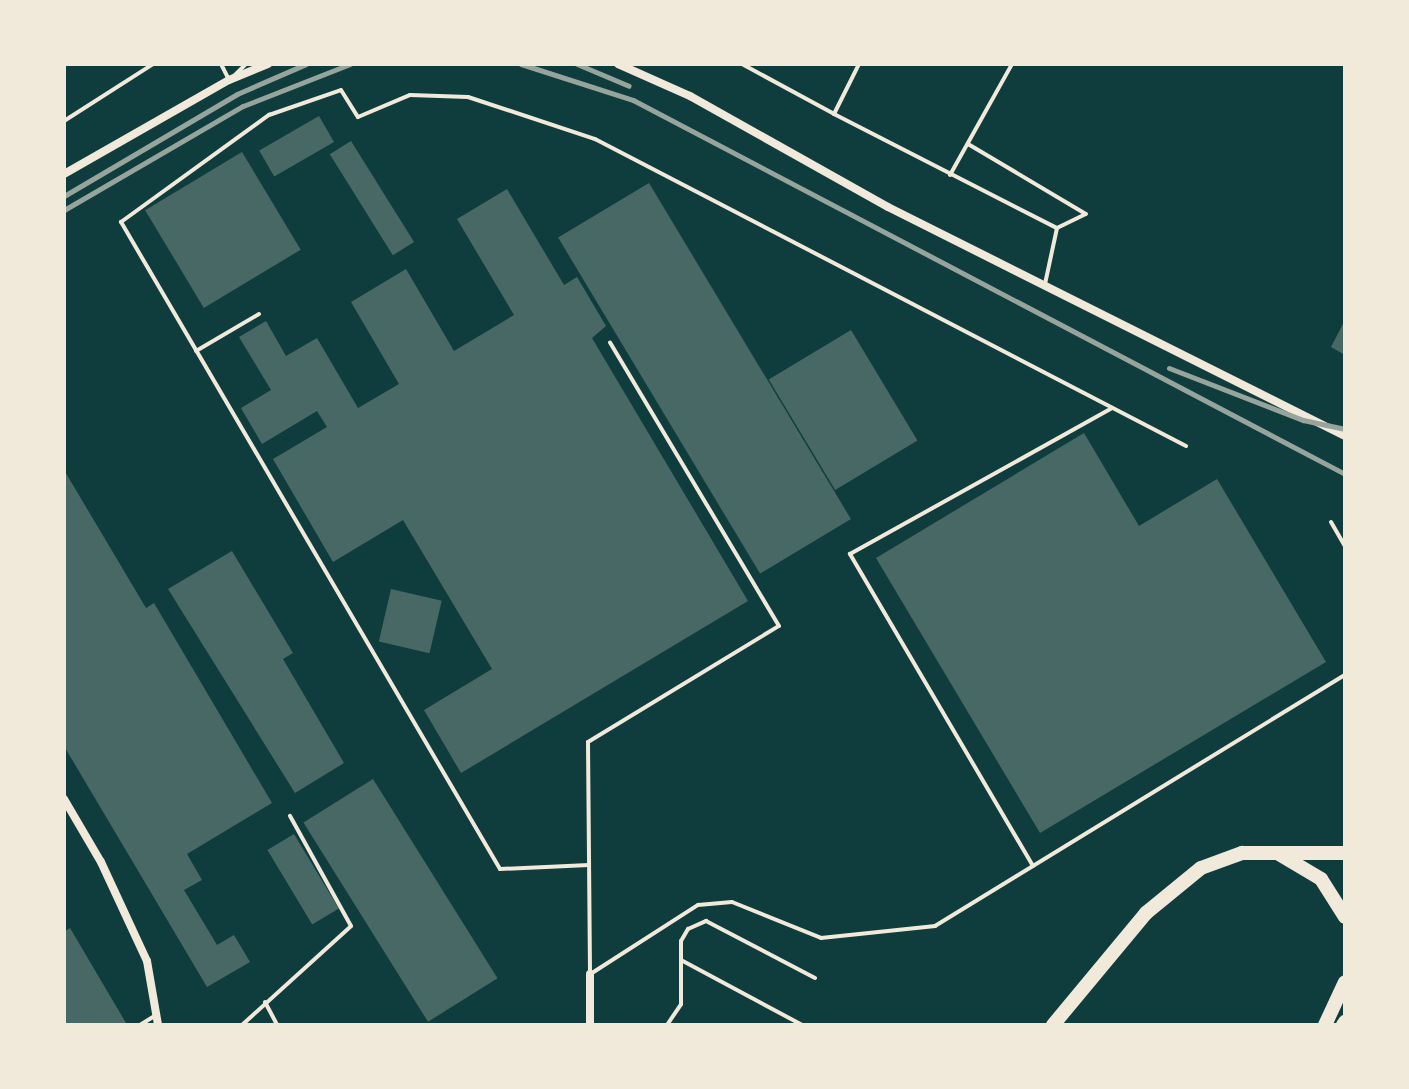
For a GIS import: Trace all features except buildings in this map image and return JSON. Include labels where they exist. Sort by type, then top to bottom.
[{"type":"highway","points":[[1053,1025],[1146,913],[1185,878],[1228,857],[1275,852],[1345,853]]},
{"type":"highway","points":[[1275,852],[1321,879],[1345,917]]},
{"type":"highway","points":[[1325,1025],[1345,982]]},
{"type":"highway","points":[[1066,1025],[1074,997]]},
{"type":"street","points":[[64,174],[229,80],[268,64]]},
{"type":"street","points":[[618,64],[690,96],[888,207],[1345,436]]},
{"type":"street","points":[[64,799],[101,862],[147,961],[157,1020]]},
{"type":"street","points":[[590,974],[590,1025]]},
{"type":"lane","points":[[64,121],[153,64]]},
{"type":"lane","points":[[221,64],[229,80],[246,64]]},
{"type":"lane","points":[[742,64],[950,175],[1057,228]]},
{"type":"lane","points":[[834,114],[859,64]]},
{"type":"lane","points":[[950,175],[1012,64]]},
{"type":"lane","points":[[589,865],[500,869],[121,222],[269,115],[341,90],[358,117],[410,95],[468,97],[595,139],[1186,446]]},
{"type":"lane","points":[[968,144],[1086,214],[1057,228]]},
{"type":"lane","points":[[1045,284],[1057,228]]},
{"type":"lane","points":[[196,351],[259,314]]},
{"type":"lane","points":[[590,974],[588,742],[779,626],[610,342]]},
{"type":"lane","points":[[1033,866],[850,554],[1112,408]]},
{"type":"lane","points":[[1331,522],[1345,546]]},
{"type":"lane","points":[[590,974],[698,905],[732,902],[821,938],[935,926],[1345,675]]},
{"type":"lane","points":[[242,1025],[351,926],[290,816]]},
{"type":"lane","points":[[667,1025],[681,1004],[680,959],[688,929],[706,921],[815,978]]},
{"type":"lane","points":[[680,959],[802,1025]]},
{"type":"lane","points":[[265,1001],[277,1025]]},
{"type":"lane","points":[[140,1025],[157,1020]]},
{"type":"railway","points":[[64,196],[237,94],[306,64]]},
{"type":"railway","points":[[64,210],[243,106],[350,64]]},
{"type":"railway","points":[[521,64],[633,100],[1345,474]]},
{"type":"railway","points":[[577,64],[629,86]]},
{"type":"railway","points":[[1169,368],[1303,420],[1345,429]]}]
